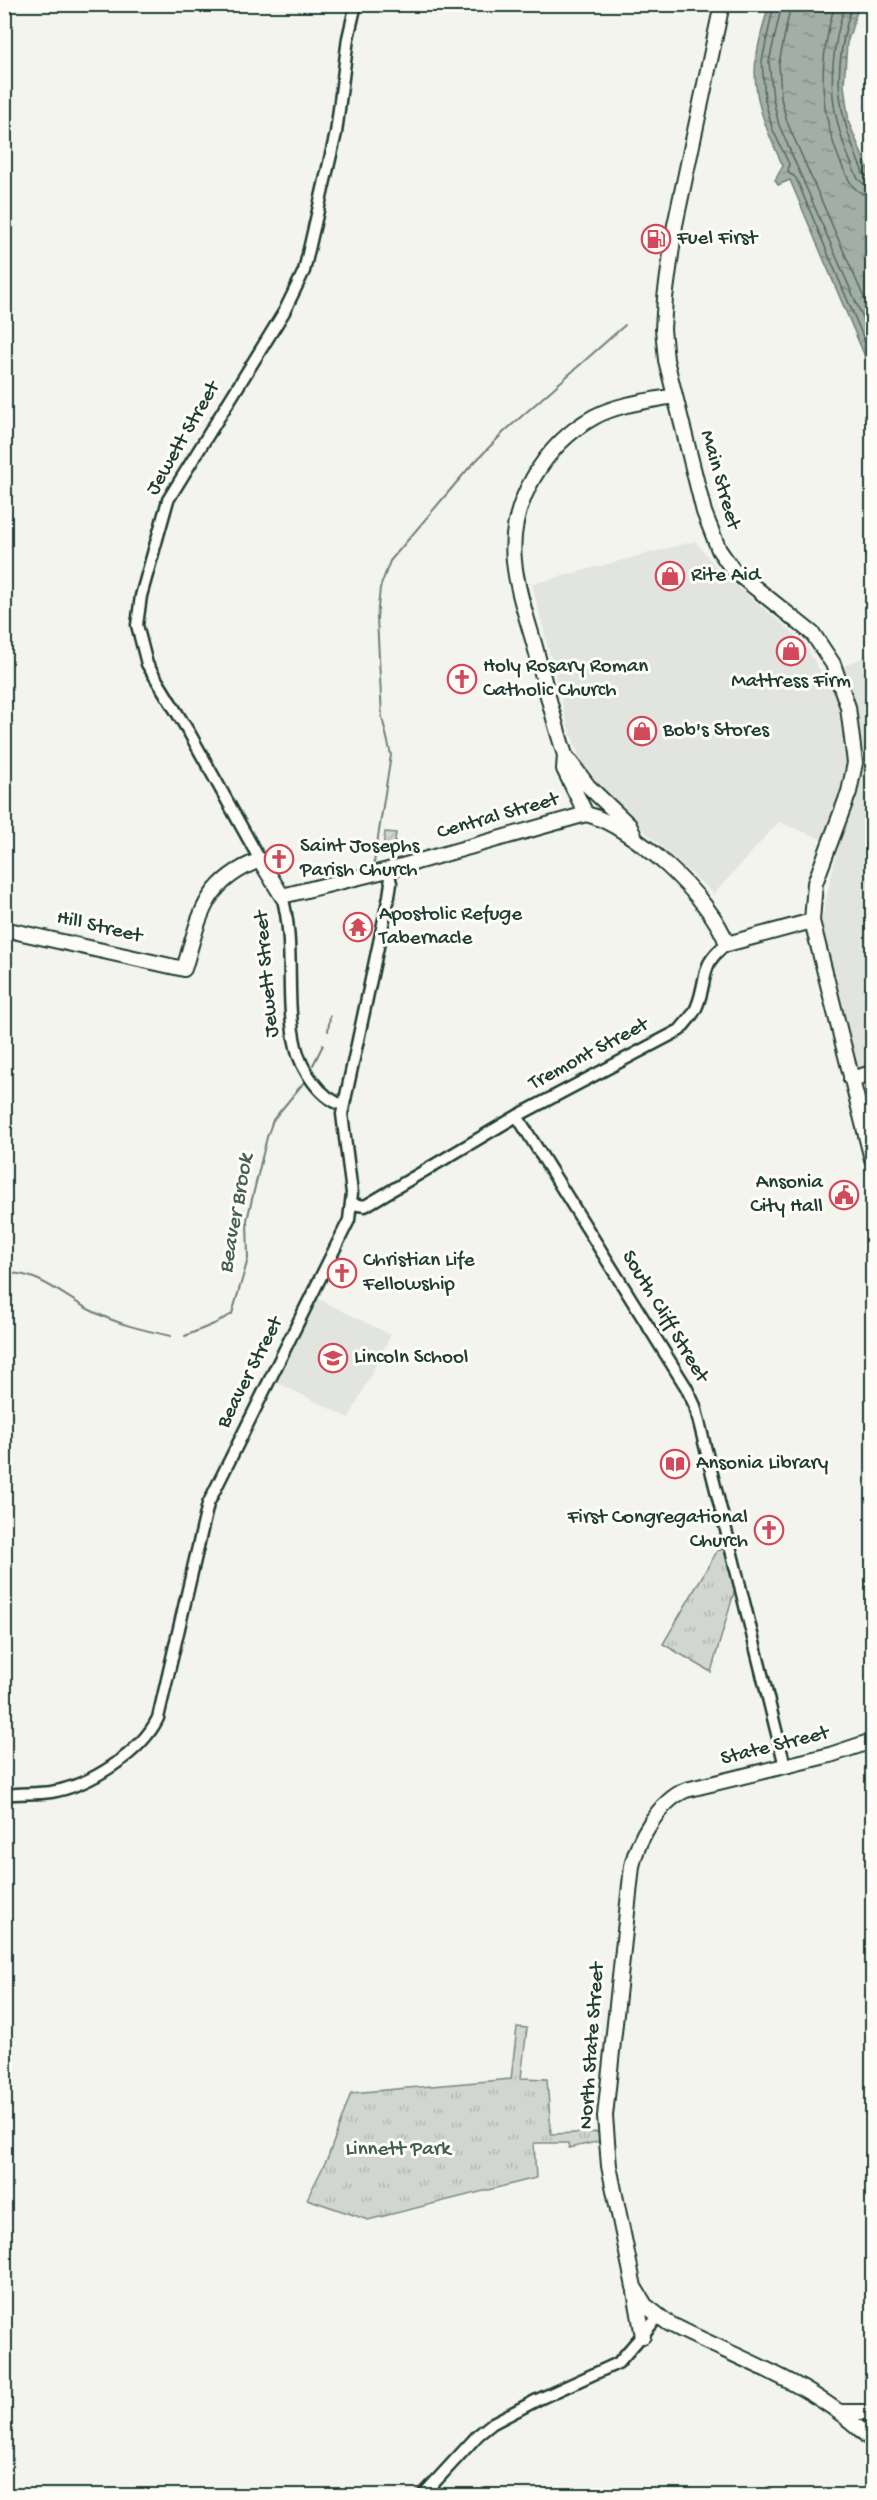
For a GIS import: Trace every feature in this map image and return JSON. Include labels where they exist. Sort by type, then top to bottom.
[{"type":"main road","name":"Main Street","points":[[722,4],[682,184],[665,297],[663,329],[666,360],[704,512],[718,550],[733,570],[813,634],[833,664],[849,707],[855,763],[849,792],[815,883],[812,921],[873,1159]]},
{"type":"main road","points":[[674,396],[630,405],[595,417],[564,439],[540,467],[523,497],[516,528],[514,560],[565,755],[564,769],[586,814],[604,821],[637,842],[662,862],[705,904],[720,925],[727,944],[812,921]]},
{"type":"main road","points":[[565,755],[588,786],[629,825],[637,842]]},
{"type":"main road","points":[[586,814],[588,786]]},
{"type":"main road","name":"Central Street","points":[[282,896],[388,870],[586,814]]},
{"type":"main road","name":"Jewett Street","points":[[260,860],[282,896]]},
{"type":"main road","name":"Hill Street","points":[[4,928],[184,969],[202,911],[210,894],[226,877],[260,860]]},
{"type":"main road","points":[[851,1079],[873,1073]]},
{"type":"main road","name":"State Street","points":[[686,1791],[873,1741]]},
{"type":"main road","name":"North State Street","points":[[686,1791],[678,1794],[664,1808],[635,1849],[625,1914],[607,2078],[604,2116],[609,2166],[634,2288],[645,2305],[658,2317],[785,2379],[842,2412],[873,2441]]},
{"type":"main road","points":[[634,2288],[643,2336]]},
{"type":"main road","points":[[842,2412],[873,2412]]},
{"type":"street","name":"Jewett Street","points":[[260,860],[190,734],[147,664],[136,625],[141,596],[168,500],[284,312],[304,271],[336,133],[348,38],[356,4]]},
{"type":"street","name":"Beaver Street","points":[[4,1795],[50,1792],[86,1780],[132,1751],[154,1727],[162,1703],[208,1504],[349,1220],[352,1204],[342,1129],[344,1105],[389,896],[391,883],[388,870]]},
{"type":"street","name":"Jewett Street","points":[[282,896],[288,921],[295,1046],[323,1095],[333,1102],[344,1105]]},
{"type":"street","name":"Tremont Street","points":[[352,1204],[364,1206],[517,1116],[680,1030],[697,1008],[708,963],[713,954],[727,944]]},
{"type":"street","name":"South Cliff Street","points":[[517,1116],[686,1387],[695,1406],[719,1510],[745,1603],[785,1766]]},
{"type":"street","points":[[422,2496],[478,2435],[493,2424],[537,2400],[618,2363],[658,2317]]},
{"type":"shaded area","points":[[695,541],[720,572],[803,641],[823,676],[867,655],[872,658],[872,1064],[857,1068],[820,927],[838,846],[779,822],[714,894],[588,780],[567,723],[532,584]]},
{"type":"shaded area","name":"Lincoln School","points":[[317,1298],[391,1335],[349,1418],[276,1382]]},
{"type":"green space","points":[[385,832],[396,833],[393,855],[382,854]]},
{"type":"green space","points":[[724,1549],[735,1589],[711,1672],[663,1644],[717,1551]]},
{"type":"green space","name":"Linnett Park","points":[[517,2027],[527,2028],[521,2078],[547,2079],[551,2134],[601,2132],[601,2141],[569,2148],[568,2143],[534,2143],[536,2178],[368,2220],[307,2199],[328,2157],[351,2093],[511,2079]]},
{"type":"water","points":[[769,4],[859,5],[847,43],[844,85],[849,123],[872,179],[872,373],[790,180],[778,185],[775,180],[783,166],[758,101],[755,73],[756,59]]},
{"type":"waterway","points":[[374,863],[391,755],[382,717],[377,618],[380,588],[390,561],[468,469],[505,431],[625,325]]},
{"type":"waterway","name":"Beaver Brook","points":[[328,1031],[330,1016]]},
{"type":"waterway","name":"Beaver Brook","points":[[313,1065],[323,1045]]},
{"type":"waterway","name":"Beaver Brook","points":[[185,1336],[232,1314],[248,1259],[247,1220],[267,1137],[273,1120],[305,1081]]},
{"type":"waterway","name":"Beaver Brook","points":[[4,1274],[16,1274],[39,1280],[101,1316],[171,1336]]},
{"type":"place","name":"Fuel First","points":[[656,239]]},
{"type":"place","name":"Rite Aid","points":[[670,576]]},
{"type":"place","name":"Mattress Firm","points":[[791,651]]},
{"type":"place","name":"Holy Rosary Roman Catholic Church","points":[[462,679]]},
{"type":"place","name":"Bob's Stores","points":[[642,731]]},
{"type":"place","name":"Saint Josephs Parish Church","points":[[279,859]]},
{"type":"place","name":"Apostolic Refuge Tabernacle","points":[[358,927]]},
{"type":"place","name":"Ansonia City Hall","points":[[844,1195]]},
{"type":"place","name":"Christian Life Fellowship","points":[[342,1273]]},
{"type":"place","name":"Lincoln School","points":[[333,1358]]},
{"type":"place","name":"Ansonia Library","points":[[675,1464]]},
{"type":"place","name":"First Congregational Church","points":[[769,1530]]}]
